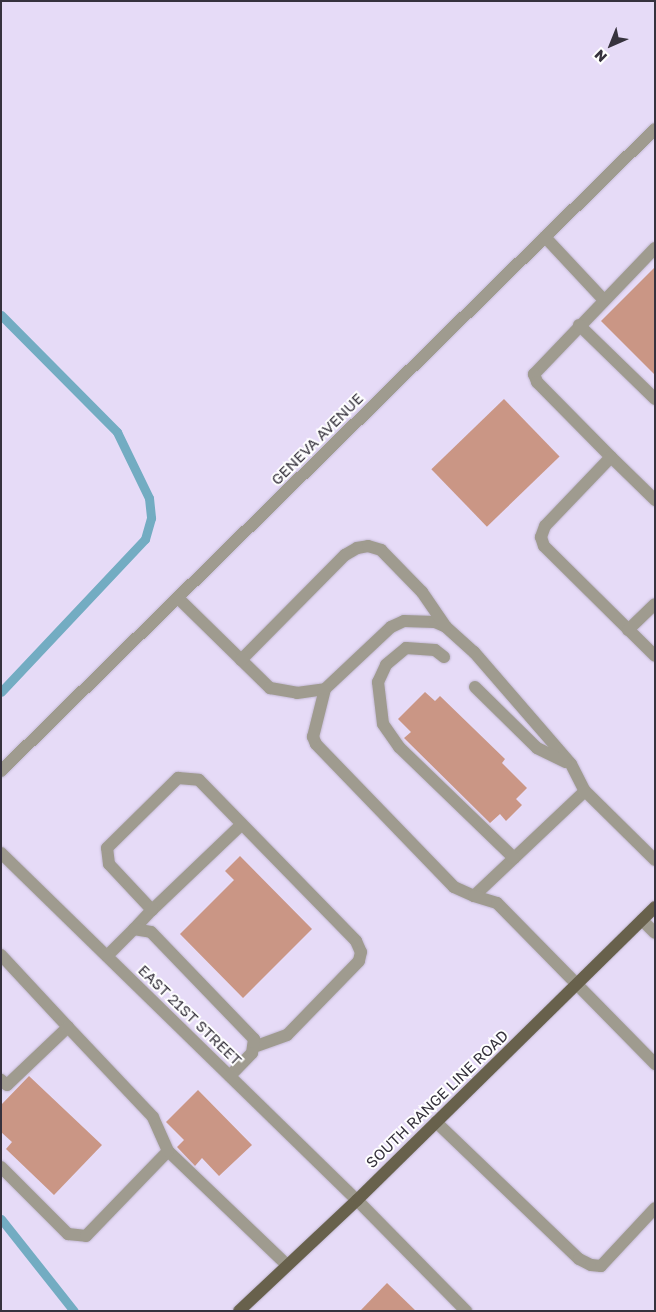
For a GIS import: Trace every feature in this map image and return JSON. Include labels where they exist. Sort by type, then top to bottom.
[{"type":"main road","name":"SOUTH RANGE LINE ROAD","points":[[240,1310],[357,1200],[655,907]]},
{"type":"street","name":"GENEVA AVENUE","points":[[1,771],[655,129]]},
{"type":"street","points":[[545,237],[604,300]]},
{"type":"street","points":[[655,248],[534,374],[537,382],[655,500]]},
{"type":"street","points":[[579,325],[655,399]]},
{"type":"street","points":[[612,457],[545,526],[541,537],[544,546],[655,656]]},
{"type":"street","points":[[241,660],[345,554],[357,548],[368,546],[381,550],[422,592],[446,627],[474,652],[571,764],[585,791],[655,860]]},
{"type":"street","points":[[178,598],[270,688],[297,693],[326,690]]},
{"type":"street","points":[[628,630],[655,604]]},
{"type":"street","points":[[446,627],[420,620],[404,620],[391,627],[326,690],[313,737],[316,744],[454,887],[496,903],[655,1064]]},
{"type":"street","points":[[444,657],[435,650],[406,648],[386,665],[378,682],[383,724],[399,747],[514,858]]},
{"type":"street","points":[[476,687],[537,748],[571,764]]},
{"type":"street","points":[[152,910],[109,864],[107,848],[178,778],[199,780],[356,941],[361,952],[359,961],[287,1035],[254,1047],[230,1076]]},
{"type":"street","points":[[474,896],[585,791]]},
{"type":"street","points":[[107,956],[242,824]]},
{"type":"street","name":"EAST 21ST STREET","points":[[1,853],[357,1200],[466,1311]]},
{"type":"street","points":[[642,920],[655,933]]},
{"type":"street","points":[[134,929],[151,932],[254,1039],[254,1047]]},
{"type":"street","points":[[1,955],[153,1117],[168,1151],[287,1264]]},
{"type":"street","points":[[1,1080],[7,1085],[68,1027]]},
{"type":"street","points":[[436,1122],[579,1259],[591,1265],[601,1266],[655,1208]]},
{"type":"street","points":[[1,1167],[68,1234],[86,1236],[168,1151]]},
{"type":"building","points":[[655,267],[655,375],[601,321]]},
{"type":"building","points":[[504,399],[560,457],[487,527],[431,469]]},
{"type":"building","points":[[425,692],[435,701],[440,696],[505,759],[502,763],[527,788],[516,799],[522,805],[506,821],[500,814],[490,823],[404,738],[411,732],[398,719]]},
{"type":"building","points":[[240,856],[312,929],[243,998],[180,934],[234,880],[225,871]]},
{"type":"building","points":[[29,1076],[102,1145],[54,1195],[6,1149],[12,1142],[1,1132],[1,1105]]},
{"type":"building","points":[[198,1090],[252,1145],[219,1176],[202,1158],[195,1166],[177,1147],[184,1140],[166,1122]]},
{"type":"building","points":[[387,1283],[416,1311],[360,1311]]},
{"type":"waterway","points":[[1,315],[117,432],[149,498],[151,518],[145,539],[1,692]]},
{"type":"waterway","points":[[1,1219],[74,1311]]}]
